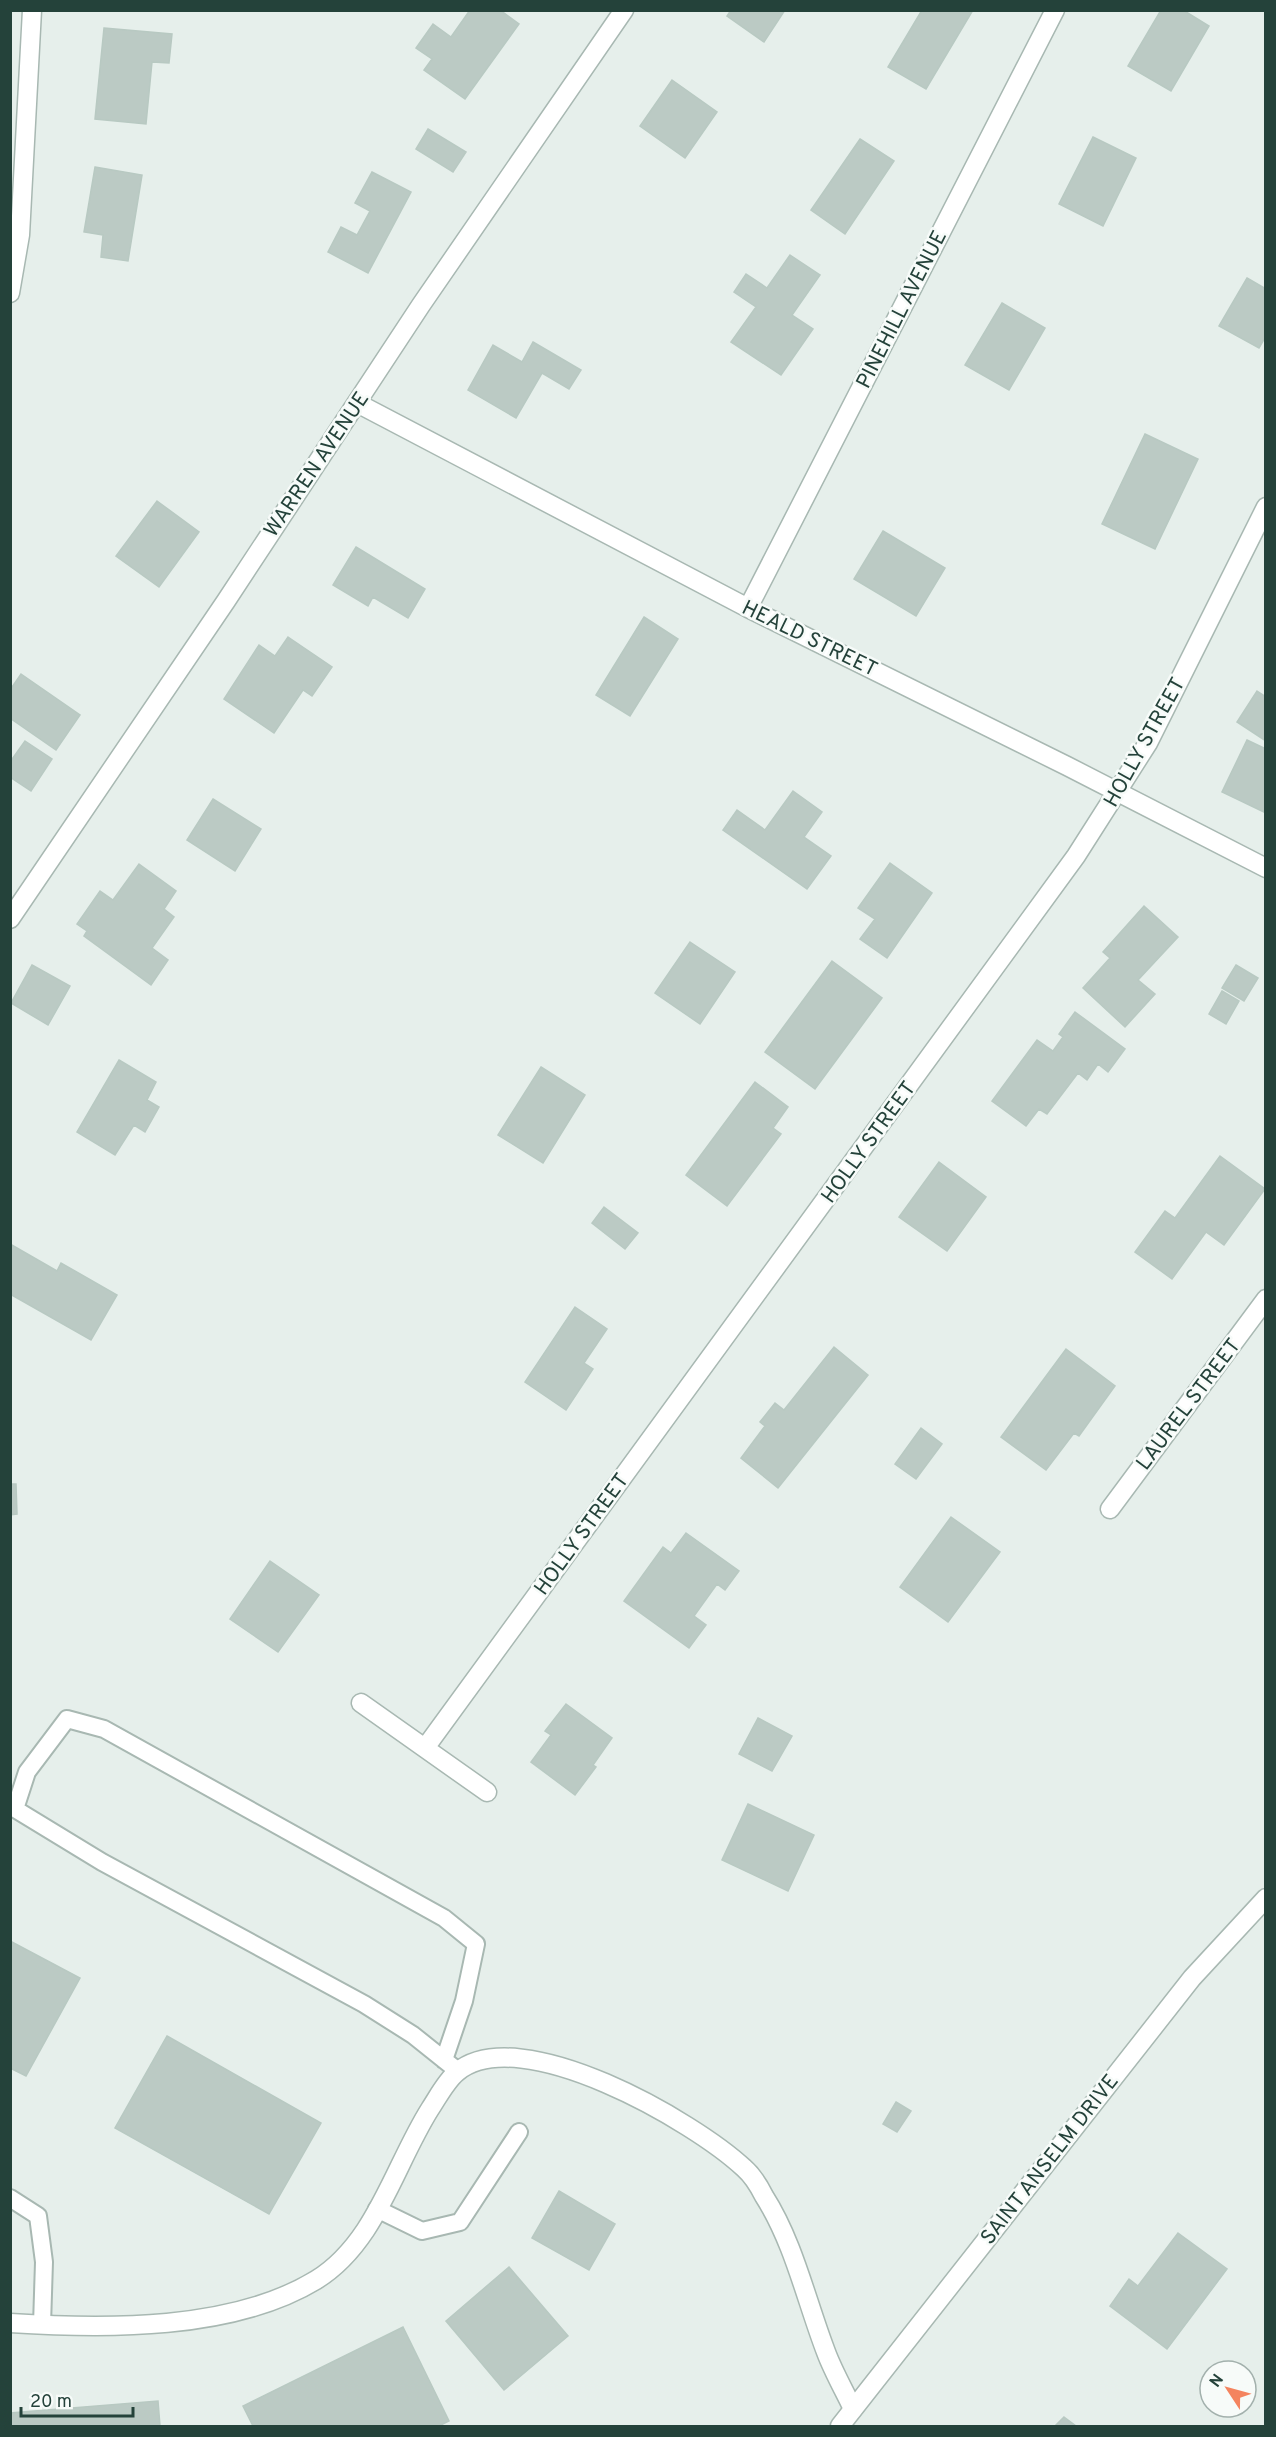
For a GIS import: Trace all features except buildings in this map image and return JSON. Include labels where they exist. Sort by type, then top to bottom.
[{"type":"street","points":[[10,293],[20,235],[32,10]]},
{"type":"street","name":"WARREN AVENUE","points":[[10,919],[421,305],[624,10]]},
{"type":"street","name":"PINEHILL AVENUE","points":[[748,608],[1055,10]]},
{"type":"street","name":"HEALD STREET","points":[[357,403],[748,608],[1266,868]]},
{"type":"street","name":"HOLLY STREET","points":[[425,1748],[1069,866],[1148,743],[1266,507]]},
{"type":"street","name":"LAUREL STREET","points":[[1110,1509],[1266,1299]]},
{"type":"street","points":[[361,1703],[487,1792]]},
{"type":"street","name":"SAINT ANSELM DRIVE","points":[[840,2427],[1192,1978],[1266,1898]]},
{"type":"street","points":[[10,2323],[101,2326],[189,2321],[230,2314],[315,2281],[344,2259],[377,2209],[451,2066],[495,2057],[525,2058],[574,2069],[661,2111],[700,2133],[746,2170],[764,2196],[782,2230],[827,2354],[853,2409]]},
{"type":"lane","points":[[67,1719],[104,1729],[444,1918],[476,1944],[451,2066],[413,2035],[364,2004],[102,1862],[15,1809],[27,1772],[67,1719]]},
{"type":"lane","points":[[377,2209],[422,2231],[460,2222],[519,2132]]},
{"type":"lane","points":[[10,2198],[38,2216],[44,2262],[42,2325]]}]
